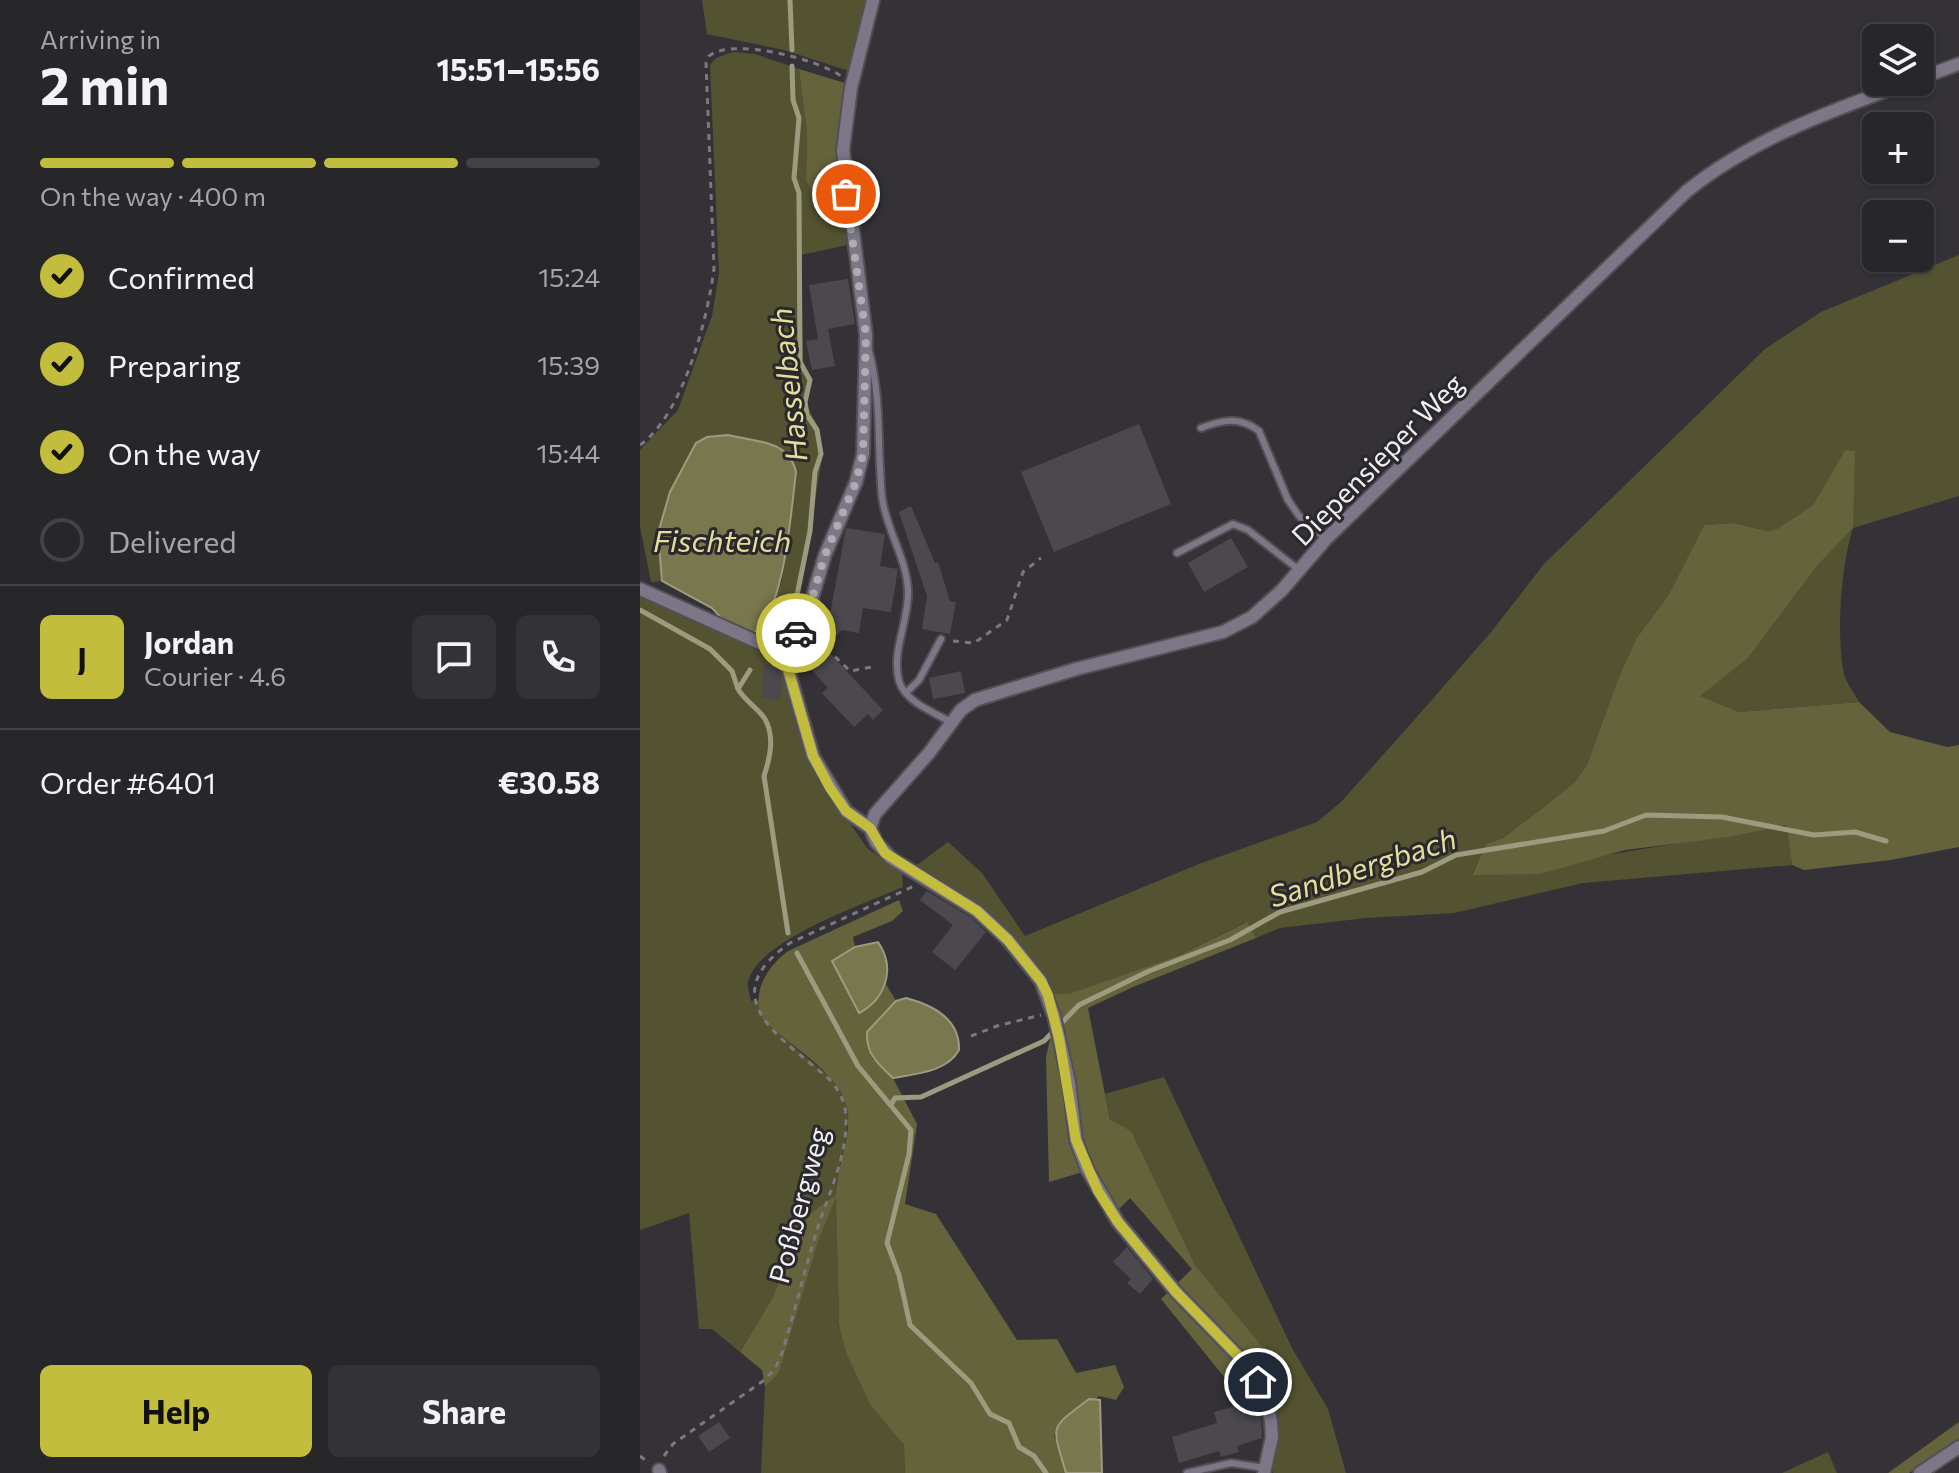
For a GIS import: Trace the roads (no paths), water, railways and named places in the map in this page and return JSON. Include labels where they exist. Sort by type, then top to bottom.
[{"type":"street","points":[[873,0],[851,88],[843,150],[866,340],[862,384],[864,436],[860,470],[790,659],[805,731],[821,773],[846,811],[870,828],[885,853],[923,880],[967,904],[1008,940],[1041,981],[1059,1038],[1076,1140],[1098,1191],[1118,1222],[1176,1292],[1249,1367],[1266,1397],[1272,1437],[1265,1471]]},
{"type":"street","points":[[1934,73],[1959,64]]},
{"type":"street","name":"Diepensieper Weg","points":[[870,828],[875,814],[968,704],[986,695],[1235,627],[1266,605],[1326,539],[1687,191],[1716,168],[1798,125],[1874,96]]},
{"type":"street","points":[[640,589],[790,659]]},
{"type":"street","points":[[1920,1473],[1959,1447]]},
{"type":"lane","points":[[866,340],[876,388],[882,497],[907,578],[907,615],[898,642],[899,682],[906,693],[951,722]]},
{"type":"lane","points":[[1201,428],[1228,420],[1251,425],[1259,431],[1288,500],[1299,516],[1326,539]]},
{"type":"lane","points":[[1177,553],[1233,524],[1248,530],[1299,570]]},
{"type":"lane","points":[[906,693],[919,680],[941,639]]},
{"type":"lane","points":[[1187,1473],[1231,1463],[1265,1471]]},
{"type":"water","name":"Fischteich","points":[[728,435],[779,448],[792,462],[796,472],[789,534],[779,583],[773,605],[764,622],[753,633],[722,619],[712,608],[662,581],[658,533],[670,492],[696,443],[707,437]]},
{"type":"water","points":[[878,942],[886,962],[885,982],[876,1000],[859,1013],[832,961],[855,947]]},
{"type":"water","points":[[906,998],[943,1015],[955,1030],[959,1050],[939,1067],[893,1078],[877,1063],[867,1040],[867,1032],[896,1001]]},
{"type":"water","points":[[1089,1399],[1100,1400],[1102,1473],[1066,1473],[1057,1429],[1066,1417]]},
{"type":"waterway","name":"Hasselbach","points":[[790,0],[792,50]]},
{"type":"waterway","name":"Hasselbach","points":[[771,641],[786,631],[795,605],[810,531],[815,472],[821,454],[817,430],[807,415],[805,402],[810,380],[800,362],[799,193],[794,178],[799,118],[793,100],[792,66]]},
{"type":"waterway","points":[[640,610],[710,649],[732,671],[738,689]]},
{"type":"waterway","name":"Hasselbach","points":[[750,670],[738,689],[765,719],[770,733],[770,755],[764,776],[788,933]]},
{"type":"waterway","name":"Sandbergbach","points":[[892,1103],[895,1098],[921,1097],[1044,1041],[1079,1005],[1149,971],[1230,940],[1280,912],[1422,872],[1456,855],[1604,831],[1646,815],[1722,817],[1814,835],[1855,832],[1886,841]]},
{"type":"waterway","name":"Hasselbach","points":[[797,953],[858,1066],[911,1130],[909,1154],[887,1243],[899,1275],[910,1325],[971,1383],[990,1414],[1009,1423],[1019,1447],[1034,1456],[1046,1473]]}]
